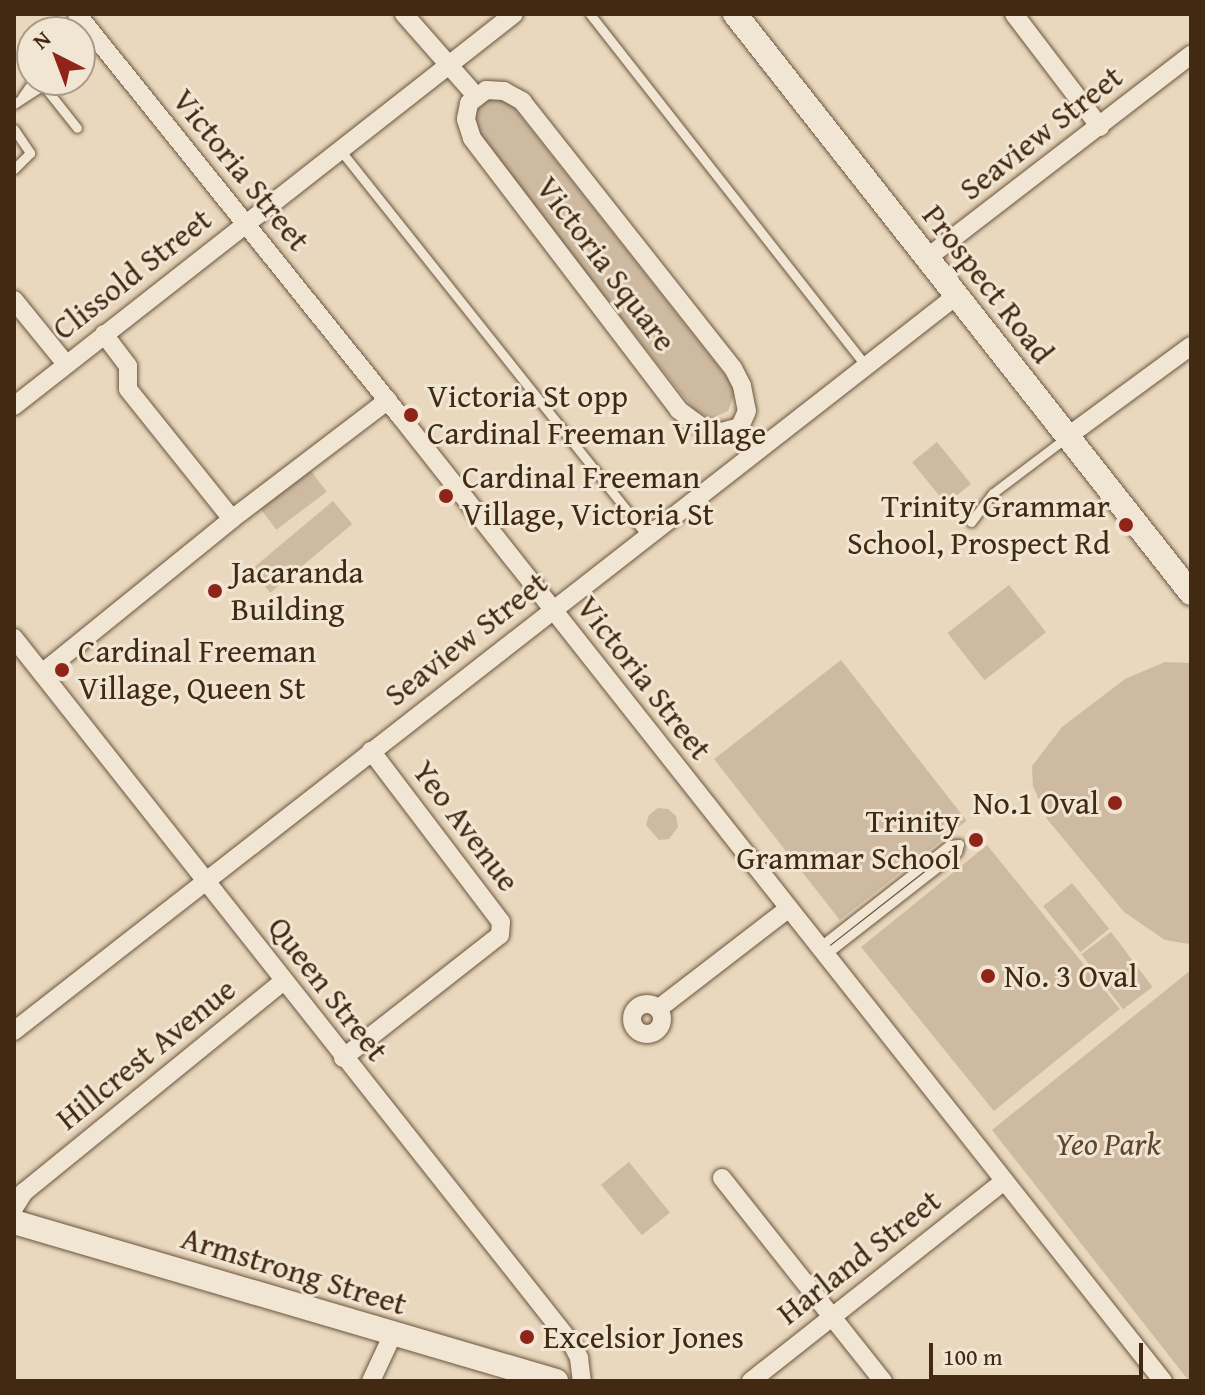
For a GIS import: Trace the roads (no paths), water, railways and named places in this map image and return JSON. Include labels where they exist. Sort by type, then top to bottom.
[{"type":"street","points":[[404,14],[476,96]]},
{"type":"street","name":"Clissold Street","points":[[14,406],[514,14]]},
{"type":"street","name":"Prospect Road","points":[[735,14],[1191,593]]},
{"type":"street","points":[[1014,14],[1100,127]]},
{"type":"street","name":"Victoria Street","points":[[96,50],[246,223],[388,400],[1163,1381]]},
{"type":"street","name":"Seaview Street","points":[[927,258],[1191,55]]},
{"type":"street","name":"Victoria Square","points":[[486,90],[504,91],[522,101],[630,235],[733,368],[742,386],[747,411],[740,427],[721,432],[702,427],[679,410],[472,138],[466,119],[469,103],[476,96],[486,90]]},
{"type":"street","name":"Seaview Street","points":[[14,1031],[956,296]]},
{"type":"street","points":[[14,300],[66,364]]},
{"type":"street","points":[[104,334],[128,366],[128,389],[232,519]]},
{"type":"street","points":[[1067,437],[1191,346]]},
{"type":"street","points":[[42,673],[232,519],[388,400]]},
{"type":"street","points":[[740,427],[758,450]]},
{"type":"street","name":"Queen Street","points":[[14,638],[572,1344],[579,1358],[582,1381]]},
{"type":"street","name":"Yeo Avenue","points":[[343,1058],[500,935],[501,922],[371,751]]},
{"type":"street","points":[[658,1009],[789,908]]},
{"type":"street","name":"Hillcrest Avenue","points":[[14,1208],[24,1192],[284,981]]},
{"type":"street","points":[[722,1178],[883,1381]]},
{"type":"street","name":"Harland Street","points":[[751,1381],[1004,1181]]},
{"type":"street","name":"Armstrong Street","points":[[14,1222],[556,1381]]},
{"type":"street","points":[[371,1381],[393,1334]]},
{"type":"lane","points":[[590,14],[867,367]]},
{"type":"lane","points":[[53,96],[77,128]]},
{"type":"lane","points":[[14,129],[30,153],[14,169]]},
{"type":"lane","points":[[341,151],[647,536]]},
{"type":"lane","points":[[971,522],[993,493],[1067,437]]},
{"type":"lane","points":[[959,844],[957,852],[822,951],[949,845],[959,844]]},
{"type":"place","name":"Victoria St opp Cardinal Freeman Village","points":[[411,415]]},
{"type":"place","name":"Cardinal Freeman Village, Victoria St","points":[[446,496]]},
{"type":"place","name":"Trinity Grammar School, Prospect Rd","points":[[1126,525]]},
{"type":"place","name":"Jacaranda Building","points":[[215,591]]},
{"type":"place","name":"Cardinal Freeman Village, Queen St","points":[[62,670]]},
{"type":"place","name":"No.1 Oval","points":[[1115,803]]},
{"type":"place","name":"Trinity Grammar School","points":[[976,840]]},
{"type":"place","name":"No. 3 Oval","points":[[988,976]]},
{"type":"place","name":"Excelsior Jones","points":[[527,1337]]},
{"type":"park label","name":"Yeo Park","points":[[1108,1144]]}]
